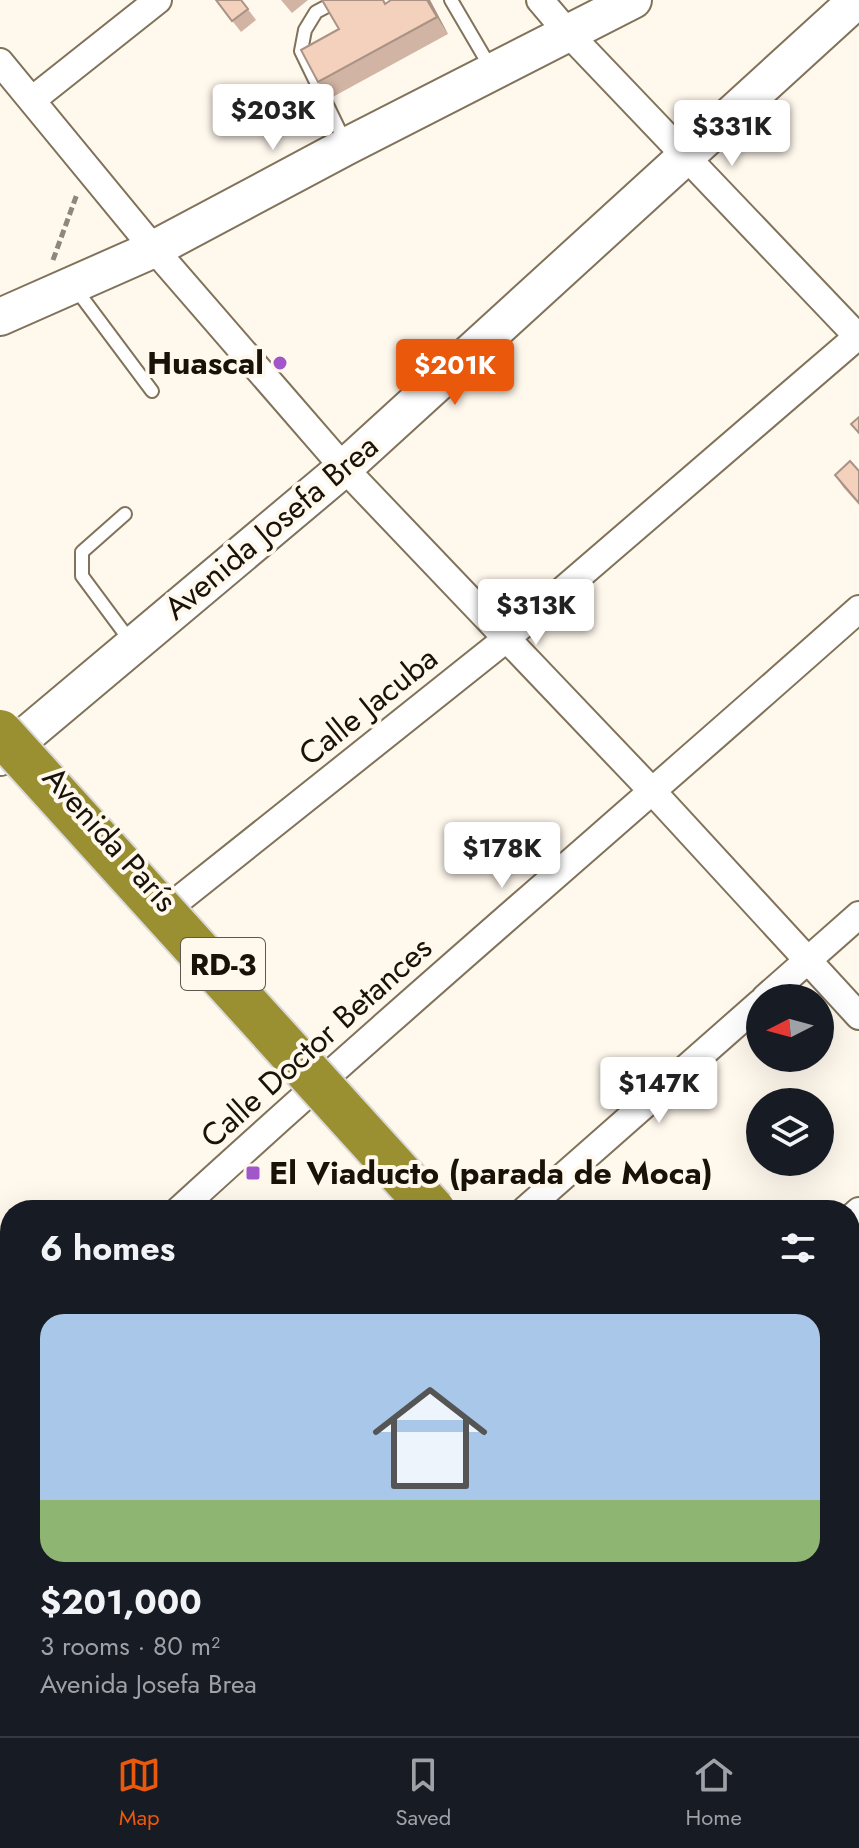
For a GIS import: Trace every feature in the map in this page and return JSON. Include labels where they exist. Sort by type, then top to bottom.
[{"type":"highway","name":"RD-3","points":[[5,736],[424,1200]]},
{"type":"main road","points":[[0,317],[154,249],[633,0]]},
{"type":"main road","name":"Avenida Josefa Brea","points":[[5,736],[133,644],[344,468],[857,0]]},
{"type":"main road","name":"Avenida París","points":[[5,736],[171,906],[437,1200]]},
{"type":"street","points":[[32,100],[158,0]]},
{"type":"street","points":[[540,0],[568,33],[859,336]]},
{"type":"street","points":[[0,62],[154,249],[344,468],[653,792],[859,1016]]},
{"type":"street","name":"Calle Jacuba","points":[[171,906],[506,639],[859,336]]},
{"type":"street","name":"Calle Doctor Betances","points":[[190,1200],[326,1076],[859,609]]},
{"type":"street","points":[[781,984],[859,915]]},
{"type":"street","points":[[536,1200],[746,1015]]},
{"type":"lane","points":[[339,0],[316,12],[305,30],[301,51],[347,146]]},
{"type":"lane","points":[[451,0],[494,73]]},
{"type":"lane","points":[[73,285],[152,391]]},
{"type":"lane","points":[[125,514],[82,552],[82,576],[133,644]]},
{"type":"path","points":[[38,300],[87,167]]},
{"type":"building","points":[[216,0],[241,0],[248,9],[232,21]]},
{"type":"building","points":[[322,0],[383,0],[385,4],[391,0],[427,0],[437,17],[318,82],[301,50],[339,29]]},
{"type":"building","points":[[859,417],[859,433],[851,424]]},
{"type":"building","points":[[850,461],[859,471],[859,503],[835,475]]},
{"type":"place","name":"Huascal","points":[[280,363]]},
{"type":"place","name":"El Viaducto (parada de Moca)","points":[[253,1173]]}]
